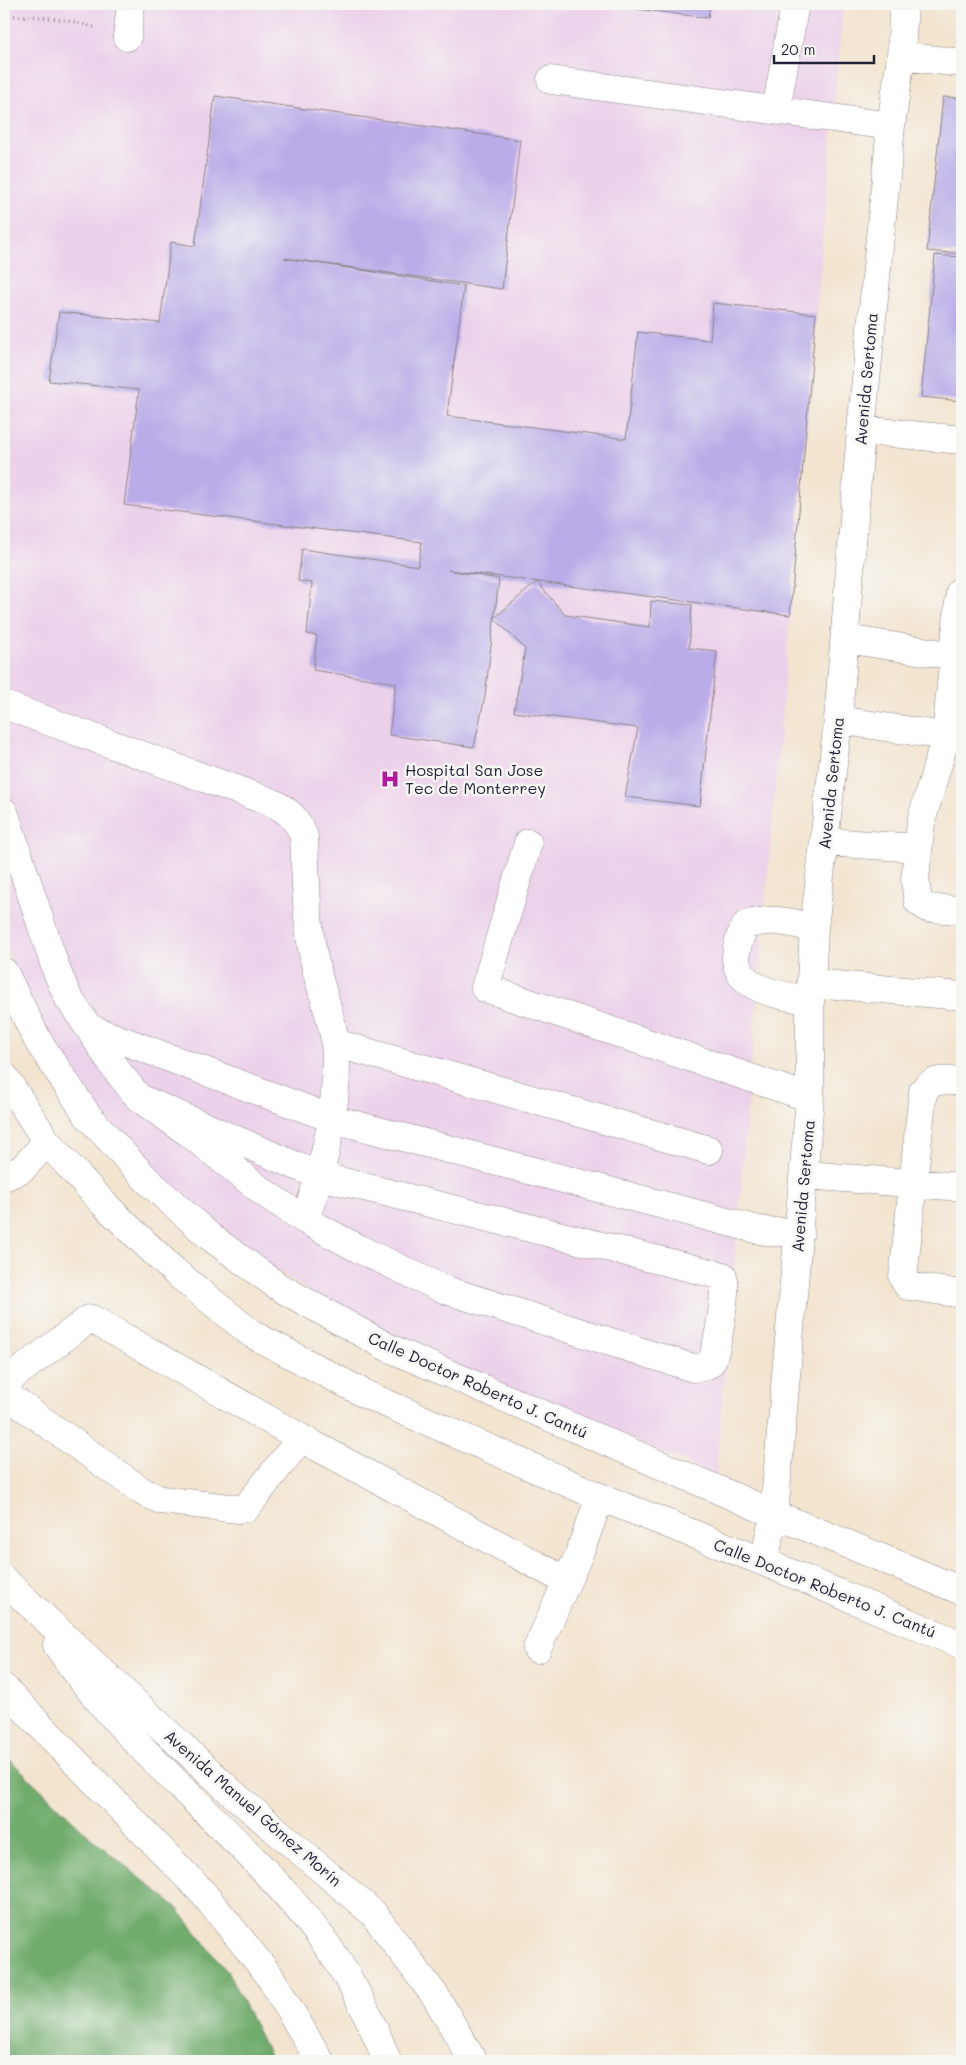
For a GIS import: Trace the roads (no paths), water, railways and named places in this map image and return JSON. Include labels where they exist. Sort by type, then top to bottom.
[{"type":"main road","points":[[127,37],[131,4]]},
{"type":"main road","points":[[776,110],[795,4]]},
{"type":"main road","name":"Avenida Sertoma","points":[[764,1562],[774,1514],[805,1175],[810,1098],[811,991],[814,928],[846,639],[861,430],[890,126],[901,56],[904,4]]},
{"type":"main road","points":[[901,56],[962,63]]},
{"type":"main road","points":[[551,80],[890,126]]},
{"type":"main road","points":[[861,430],[962,440]]},
{"type":"main road","points":[[962,590],[960,592],[946,736],[921,822],[915,879],[918,901],[927,908],[962,910]]},
{"type":"main road","points":[[846,639],[955,656]]},
{"type":"main road","points":[[5,711],[286,809],[299,823],[304,836],[310,934],[335,1043],[333,1119],[320,1176],[305,1220]]},
{"type":"main road","points":[[838,720],[946,736]]},
{"type":"main road","points":[[4,812],[57,972],[69,999],[114,1067],[139,1098],[189,1133],[263,1192],[305,1220],[358,1249],[443,1289],[693,1368],[705,1366],[713,1357],[726,1289],[723,1276],[320,1176],[139,1098]]},
{"type":"main road","points":[[824,842],[918,848]]},
{"type":"main road","points":[[528,843],[485,988],[810,1098]]},
{"type":"main road","points":[[814,928],[783,921],[761,920],[746,925],[738,940],[736,957],[740,971],[755,988],[778,996],[811,991],[962,996]]},
{"type":"main road","name":"Calle Doctor Roberto J. Cantú","points":[[4,972],[38,1041],[88,1116],[161,1193],[209,1236],[279,1287],[389,1348],[774,1514],[962,1591]]},
{"type":"main road","points":[[89,1028],[333,1119],[755,1229],[771,1232],[800,1232]]},
{"type":"main road","points":[[335,1043],[709,1150]]},
{"type":"main road","name":"Calle Doctor Roberto J. Cantú","points":[[4,1076],[47,1142],[104,1204],[174,1271],[252,1334],[367,1395],[600,1497],[764,1562],[962,1645]]},
{"type":"main road","points":[[962,1082],[936,1080],[923,1090],[904,1282],[908,1286],[962,1294]]},
{"type":"main road","points":[[4,1177],[22,1168],[47,1142]]},
{"type":"main road","points":[[805,1175],[962,1187]]},
{"type":"main road","points":[[4,1383],[92,1319],[301,1438],[566,1581]]},
{"type":"main road","points":[[4,1393],[127,1482],[161,1500],[238,1509],[246,1508],[301,1438]]},
{"type":"main road","points":[[537,1649],[579,1554],[600,1497]]},
{"type":"main road","name":"Avenida Manuel Gómez Morín","points":[[4,1580],[231,1792],[373,1913],[436,1997],[472,2061]]},
{"type":"main road","points":[[32,1607],[78,1677],[273,1880],[322,1938],[371,2018],[387,2061]]},
{"type":"main road","points":[[4,1688],[202,1893],[269,1975],[320,2061]]},
{"type":"place","name":"Hospital San Jose Tec de Monterrey","points":[[390,779]]}]
